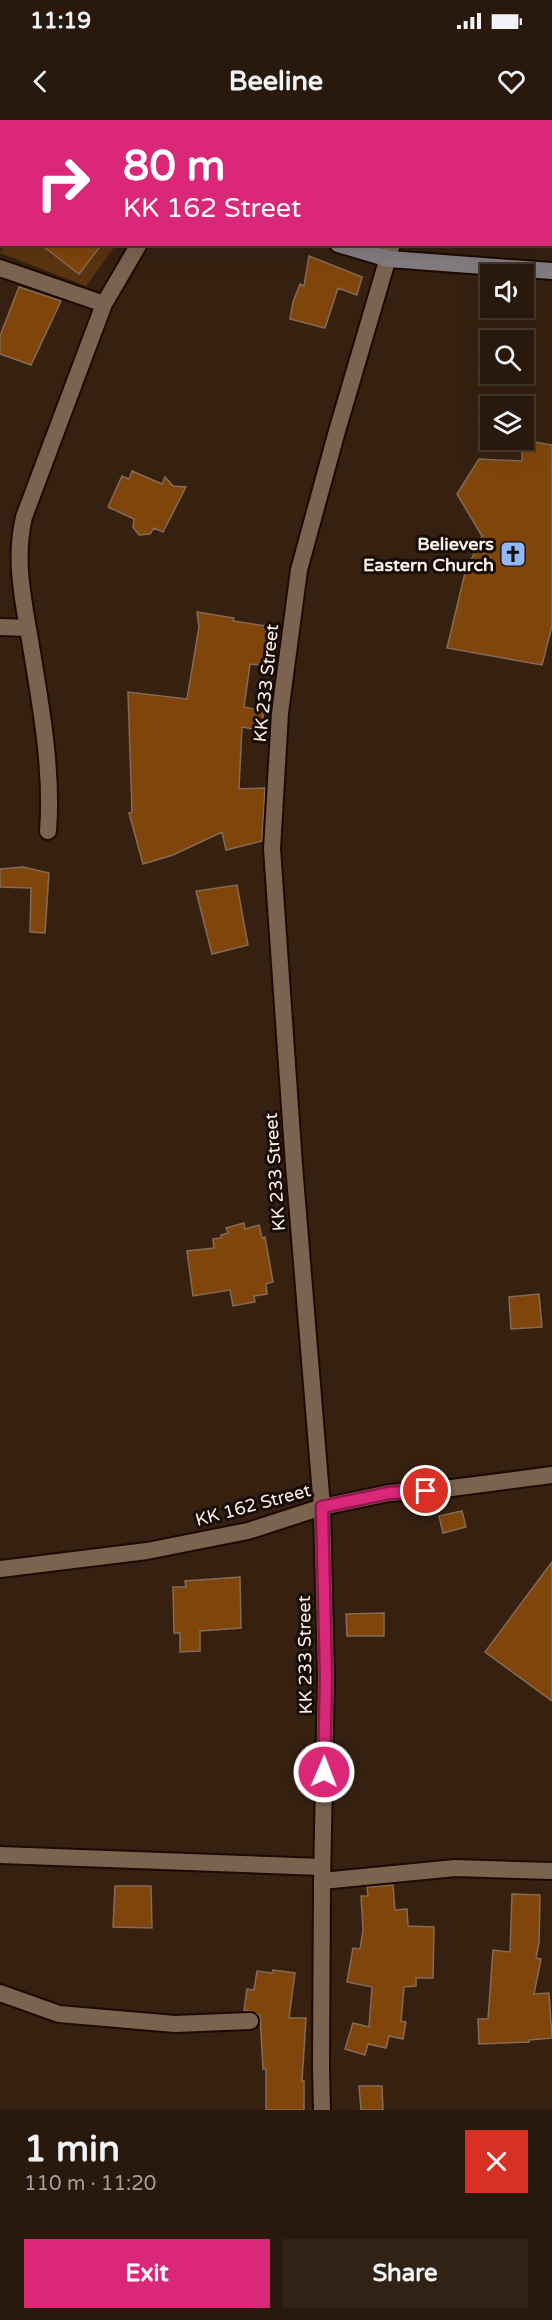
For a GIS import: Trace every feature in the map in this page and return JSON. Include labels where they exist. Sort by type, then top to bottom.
[{"type":"main road","points":[[351,246],[552,270]]},
{"type":"street","points":[[48,831],[49,790],[38,687],[19,576],[19,547],[24,518],[104,304],[138,246]]},
{"type":"street","name":"KK 233 Street","points":[[322,2110],[322,1874],[326,1677],[322,1507],[294,1165],[272,849],[280,713],[299,570],[337,431],[391,252]]},
{"type":"street","points":[[0,268],[104,304]]},
{"type":"street","points":[[0,627],[28,628]]},
{"type":"street","name":"KK 162 Street","points":[[0,1569],[147,1551],[248,1531],[322,1507],[389,1493],[444,1489],[552,1475]]},
{"type":"street","points":[[0,1855],[322,1874],[455,1868],[552,1871]]},
{"type":"street","points":[[0,1993],[59,2014],[175,2024],[250,2021]]},
{"type":"shaded area","points":[[4,246],[115,246],[86,286],[0,253]]},
{"type":"building","points":[[43,246],[100,246],[79,274]]},
{"type":"building","points":[[309,256],[362,277],[357,295],[338,288],[325,328],[290,319],[300,284],[304,286]]},
{"type":"building","points":[[19,287],[61,301],[31,365],[0,354],[0,336]]},
{"type":"building","name":"Believers Eastern Church","points":[[534,442],[552,445],[552,626],[542,665],[447,648],[465,573],[482,536],[457,494],[479,459],[522,461],[522,450],[534,450]]},
{"type":"building","points":[[132,471],[162,484],[165,477],[173,486],[186,487],[163,532],[154,528],[150,534],[139,535],[133,527],[134,519],[108,507],[122,476],[129,479]]},
{"type":"building","points":[[197,612],[234,618],[233,621],[273,627],[267,666],[250,664],[244,707],[263,711],[264,731],[242,727],[239,789],[265,788],[262,841],[226,850],[222,832],[173,855],[143,864],[129,813],[132,812],[128,692],[187,699],[199,627]]},
{"type":"building","points":[[23,867],[49,873],[45,933],[30,932],[31,888],[0,887],[0,869]]},
{"type":"building","points":[[237,885],[248,945],[212,954],[196,891]]},
{"type":"building","points":[[244,1223],[245,1229],[259,1225],[262,1238],[265,1237],[273,1282],[266,1284],[267,1294],[254,1296],[255,1302],[233,1306],[230,1290],[193,1296],[187,1251],[214,1248],[213,1239],[221,1238],[221,1235],[228,1233],[226,1228]]},
{"type":"building","points":[[539,1294],[542,1327],[511,1329],[509,1297]]},
{"type":"building","points":[[462,1511],[466,1527],[443,1533],[439,1516]]},
{"type":"building","points":[[552,1562],[552,1701],[485,1652]]},
{"type":"building","points":[[240,1577],[241,1628],[200,1631],[200,1651],[180,1652],[180,1633],[174,1633],[173,1587],[186,1587],[185,1581]]},
{"type":"building","points":[[384,1613],[384,1636],[347,1636],[346,1614]]},
{"type":"building","points":[[393,1885],[395,1910],[407,1909],[408,1926],[434,1927],[433,1978],[416,1978],[416,1986],[404,1987],[401,2021],[406,2022],[403,2039],[389,2036],[386,2048],[368,2044],[365,2055],[345,2049],[353,2023],[369,2027],[372,1987],[347,1982],[353,1948],[360,1949],[363,1930],[361,1896],[368,1896],[367,1887]]},
{"type":"building","points":[[115,1886],[151,1886],[152,1928],[113,1927]]},
{"type":"building","points":[[512,1894],[540,1895],[539,1943],[536,1958],[541,1959],[534,1994],[549,1993],[552,2038],[529,2040],[529,2042],[479,2044],[478,2019],[488,2019],[493,1950],[510,1952]]},
{"type":"building","points":[[273,1970],[295,1973],[289,2018],[306,2018],[302,2081],[304,2081],[304,2110],[266,2110],[266,2069],[263,2069],[260,2015],[244,2010],[247,1989],[254,1990],[257,1971],[272,1973]]},
{"type":"building","points":[[359,2086],[382,2086],[383,2110],[361,2110]]},
{"type":"place","name":"Believers Eastern Church","points":[[513,554]]},
{"type":"route","points":[[324,1772],[326,1677],[322,1507],[389,1493],[426,1491]]}]
